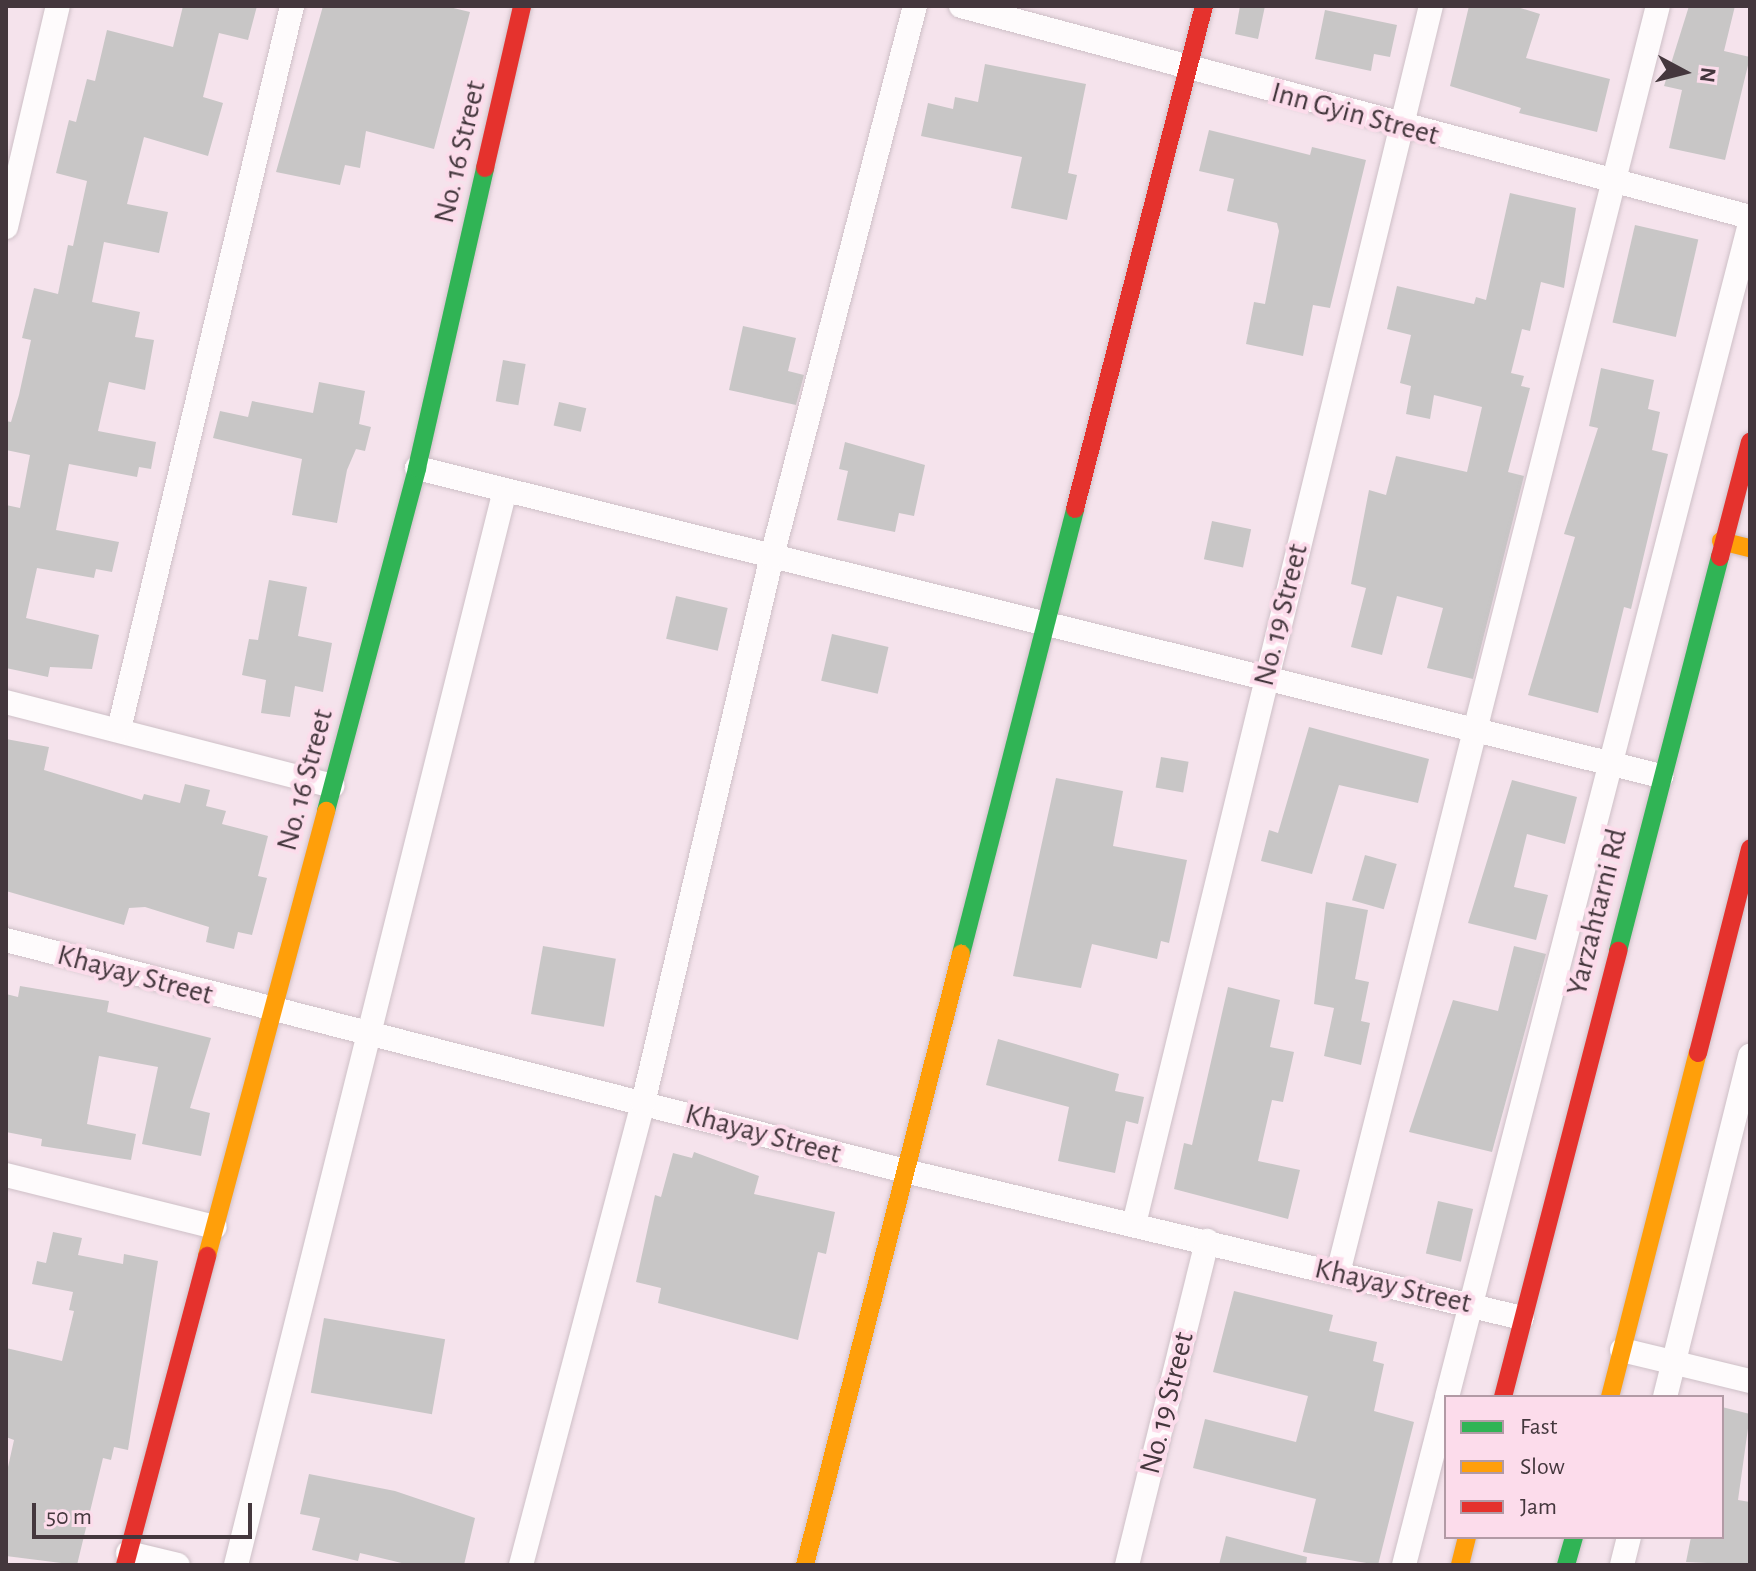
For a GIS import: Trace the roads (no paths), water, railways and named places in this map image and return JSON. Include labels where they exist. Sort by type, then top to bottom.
[{"type":"main road","name":"No. 16 Street","points":[[126,1559],[417,468],[522,6]]},
{"type":"main road","points":[[805,1565],[1042,624],[1204,6]]},
{"type":"main road","name":"Yarzahtarni Rd","points":[[1503,1395],[1721,541],[1750,442]]},
{"type":"main road","points":[[1721,541],[1750,548]]},
{"type":"main road","points":[[1611,1395],[1750,849]]},
{"type":"main road","points":[[1460,1565],[1466,1539]]},
{"type":"main road","points":[[1566,1565],[1573,1539]]},
{"type":"street","points":[[6,227],[16,147],[58,6]]},
{"type":"street","points":[[119,729],[292,6]]},
{"type":"street","points":[[521,1565],[643,1103],[772,556],[915,6]]},
{"type":"street","name":"Inn Gyin Street","points":[[961,6],[1611,184],[1750,217]]},
{"type":"street","name":"No. 19 Street","points":[[1134,1224],[1399,127],[1431,6]]},
{"type":"street","points":[[1338,1273],[1472,732],[1658,6]]},
{"type":"street","points":[[1448,1395],[1750,224]]},
{"type":"street","points":[[417,468],[1265,682],[1661,776]]},
{"type":"street","points":[[236,1565],[505,490]]},
{"type":"street","points":[[6,702],[332,786]]},
{"type":"street","name":"Khayay Street","points":[[6,940],[273,1012],[905,1171],[1522,1318]]},
{"type":"street","points":[[1666,1395],[1750,1055]]},
{"type":"street","points":[[6,1175],[215,1227]]},
{"type":"street","name":"No. 19 Street","points":[[1127,1565],[1207,1241]]},
{"type":"street","points":[[1622,1350],[1750,1381]]},
{"type":"street","points":[[1404,1565],[1444,1412]]},
{"type":"street","points":[[1622,1565],[1628,1539]]},
{"type":"street","points":[[126,1559],[178,1565]]}]
